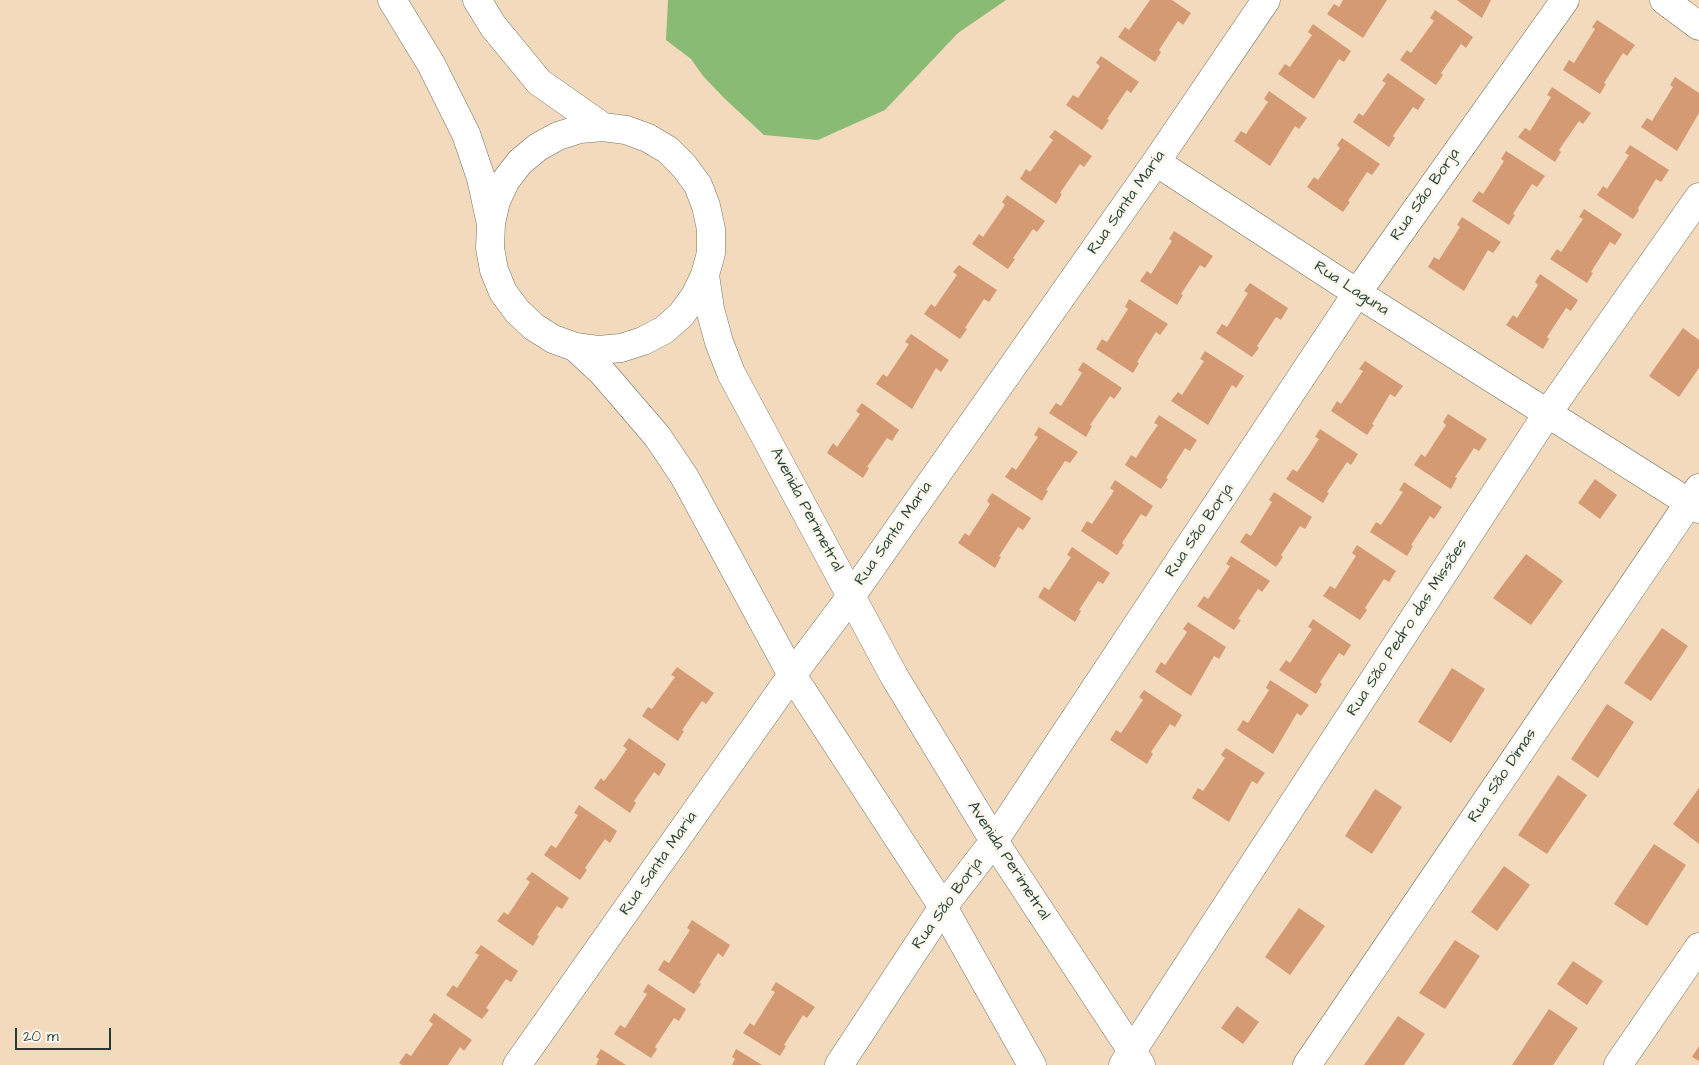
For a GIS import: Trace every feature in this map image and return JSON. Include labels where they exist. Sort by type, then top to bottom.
[{"type":"street","points":[[392,0],[432,64],[466,134],[481,178],[491,224]]},
{"type":"street","name":"Avenida Perimetral","points":[[478,0],[494,26],[538,82],[603,127],[626,130],[648,138],[668,150],[684,166],[698,185],[706,206],[711,229],[711,253],[705,276],[710,309],[718,342],[731,373],[894,676],[994,841],[1132,1060]]},
{"type":"street","name":"Rua Santa Maria","points":[[517,1065],[792,676],[852,595],[1156,162],[1266,0]]},
{"type":"street","name":"Rua São Borja","points":[[839,1065],[943,907],[994,841],[1357,293],[1565,0]]},
{"type":"street","points":[[1664,0],[1699,26]]},
{"type":"street","points":[[603,127],[580,129],[558,136],[538,147],[526,157],[506,180],[496,202],[491,224],[490,248],[494,270],[504,292],[517,311],[534,327],[553,339],[575,346],[598,350],[621,348],[643,341],[664,330],[681,315],[695,296],[705,276]]},
{"type":"street","name":"Rua Laguna","points":[[1156,162],[1547,414],[1696,499]]},
{"type":"street","name":"Rua São Pedro das Missões","points":[[1132,1060],[1547,414],[1699,197]]},
{"type":"street","points":[[575,346],[621,392],[657,436],[684,476],[792,676],[943,907],[1032,1065]]},
{"type":"street","name":"Rua São Dimas","points":[[1307,1065],[1696,499]]},
{"type":"street","points":[[1618,1065],[1699,947]]},
{"type":"green space","points":[[668,0],[1006,0],[958,33],[885,110],[818,140],[764,135],[724,98],[703,76],[691,59],[666,40]]},
{"type":"building","points":[[1150,0],[1172,0],[1191,13],[1183,25],[1178,21],[1159,50],[1161,52],[1155,62],[1118,37],[1125,27],[1129,30]]},
{"type":"building","points":[[1343,0],[1387,0],[1363,38],[1327,14],[1334,4],[1339,7]]},
{"type":"building","points":[[1457,0],[1491,0],[1482,18]]},
{"type":"building","points":[[1435,10],[1473,37],[1466,48],[1461,44],[1441,73],[1443,75],[1436,85],[1400,60],[1407,50],[1411,53],[1434,21],[1430,18]]},
{"type":"building","points":[[1597,20],[1635,45],[1627,56],[1623,53],[1604,83],[1606,84],[1600,94],[1563,70],[1569,60],[1574,63],[1595,29],[1592,27]]},
{"type":"building","points":[[1313,24],[1351,51],[1344,62],[1339,59],[1314,99],[1278,74],[1285,64],[1290,67],[1312,35],[1308,32]]},
{"type":"building","points":[[1101,56],[1139,82],[1131,93],[1127,90],[1107,119],[1109,120],[1102,130],[1066,105],[1073,95],[1078,98],[1100,66],[1096,63]]},
{"type":"building","points":[[1388,73],[1425,99],[1418,110],[1413,107],[1393,136],[1395,138],[1389,147],[1353,122],[1359,113],[1363,116],[1386,83],[1382,81]]},
{"type":"building","points":[[1675,77],[1699,93],[1699,113],[1677,151],[1641,127],[1647,118],[1652,121],[1673,87],[1670,85]]},
{"type":"building","points":[[1552,87],[1591,113],[1583,124],[1579,121],[1559,150],[1561,152],[1555,162],[1518,137],[1525,128],[1530,131],[1551,97],[1547,95]]},
{"type":"building","points":[[1269,91],[1307,118],[1299,129],[1295,126],[1270,166],[1234,141],[1241,131],[1246,134],[1268,102],[1264,99]]},
{"type":"building","points":[[1055,130],[1092,156],[1084,167],[1080,164],[1060,193],[1062,194],[1056,204],[1020,179],[1026,169],[1030,172],[1053,140],[1049,137]]},
{"type":"building","points":[[1342,138],[1380,164],[1372,175],[1367,172],[1343,212],[1307,187],[1314,177],[1318,180],[1340,148],[1337,145]]},
{"type":"building","points":[[1630,145],[1669,170],[1661,182],[1656,179],[1633,219],[1597,195],[1603,186],[1607,189],[1629,155],[1625,153]]},
{"type":"building","points":[[1506,151],[1545,176],[1537,187],[1532,184],[1513,214],[1515,215],[1509,225],[1472,201],[1479,191],[1483,194],[1504,161],[1501,159]]},
{"type":"building","points":[[1007,195],[1045,221],[1037,232],[1033,229],[1013,258],[1015,259],[1008,269],[972,244],[979,234],[983,237],[1005,205],[1002,202]]},
{"type":"building","points":[[1584,209],[1622,234],[1615,245],[1610,242],[1591,272],[1593,273],[1587,283],[1550,259],[1557,249],[1561,252],[1583,219],[1579,217]]},
{"type":"building","points":[[1462,217],[1501,242],[1493,253],[1488,250],[1464,291],[1428,267],[1434,257],[1439,260],[1460,227],[1457,225]]},
{"type":"building","points":[[1174,231],[1213,256],[1205,268],[1200,265],[1181,294],[1183,295],[1177,305],[1140,281],[1147,271],[1151,274],[1172,241],[1169,239]]},
{"type":"building","points":[[959,265],[997,290],[989,302],[984,299],[960,339],[924,314],[931,304],[935,307],[957,275],[953,272]]},
{"type":"building","points":[[1540,274],[1578,300],[1571,311],[1566,308],[1547,337],[1549,339],[1543,349],[1506,325],[1513,315],[1517,318],[1538,285],[1535,282]]},
{"type":"building","points":[[1250,283],[1288,308],[1281,320],[1276,317],[1252,357],[1216,333],[1222,324],[1227,327],[1248,293],[1244,291]]},
{"type":"building","points":[[1129,299],[1168,324],[1160,335],[1156,332],[1137,362],[1139,363],[1133,373],[1096,349],[1102,339],[1107,342],[1128,309],[1125,307]]},
{"type":"building","points":[[1683,328],[1699,340],[1699,368],[1679,397],[1649,376]]},
{"type":"building","points":[[911,334],[949,360],[941,372],[936,368],[912,409],[876,384],[883,374],[887,377],[909,344],[905,342]]},
{"type":"building","points":[[1205,351],[1244,376],[1236,388],[1232,385],[1208,425],[1171,401],[1178,392],[1182,395],[1204,361],[1200,359]]},
{"type":"building","points":[[1365,361],[1403,386],[1395,397],[1390,394],[1367,435],[1331,411],[1337,401],[1341,404],[1352,388],[1363,371],[1359,369]]},
{"type":"building","points":[[1083,362],[1122,388],[1114,399],[1110,396],[1090,425],[1092,426],[1086,437],[1049,413],[1056,403],[1061,406],[1082,373],[1078,370]]},
{"type":"building","points":[[862,403],[899,430],[892,441],[887,438],[867,467],[869,468],[863,478],[827,453],[833,443],[837,447],[860,414],[856,411]]},
{"type":"building","points":[[1448,414],[1487,439],[1479,451],[1474,448],[1455,477],[1457,478],[1451,489],[1414,465],[1421,454],[1425,457],[1446,425],[1443,422]]},
{"type":"building","points":[[1159,415],[1197,440],[1190,451],[1185,448],[1161,489],[1125,465],[1131,455],[1136,458],[1158,425],[1154,423]]},
{"type":"building","points":[[1039,427],[1078,452],[1070,463],[1065,461],[1046,490],[1048,491],[1042,501],[1005,477],[1012,467],[1016,470],[1038,437],[1034,435]]},
{"type":"building","points":[[1320,429],[1358,454],[1351,465],[1347,462],[1327,492],[1329,493],[1323,503],[1286,479],[1293,469],[1297,472],[1308,456],[1319,439],[1315,437]]},
{"type":"building","points":[[1595,479],[1617,495],[1600,519],[1578,503]]},
{"type":"building","points":[[1115,480],[1153,506],[1146,517],[1141,514],[1122,543],[1124,545],[1117,555],[1081,531],[1087,521],[1092,524],[1114,491],[1110,488]]},
{"type":"building","points":[[1404,482],[1442,507],[1434,519],[1430,516],[1411,545],[1413,546],[1407,556],[1370,532],[1376,522],[1381,525],[1403,492],[1399,490]]},
{"type":"building","points":[[1274,492],[1312,517],[1305,529],[1300,526],[1281,555],[1283,557],[1276,567],[1240,542],[1246,533],[1251,536],[1272,502],[1269,500]]},
{"type":"building","points":[[992,493],[1031,518],[1023,530],[1018,527],[999,556],[1001,557],[995,568],[958,543],[965,533],[969,536],[990,504],[987,501]]},
{"type":"building","points":[[1357,545],[1396,571],[1389,582],[1384,579],[1365,608],[1367,610],[1360,620],[1323,596],[1330,586],[1335,589],[1356,556],[1352,553]]},
{"type":"building","points":[[1072,547],[1110,573],[1103,584],[1098,581],[1079,610],[1081,611],[1075,622],[1038,597],[1044,587],[1049,590],[1071,557],[1067,555]]},
{"type":"building","points":[[1526,554],[1563,581],[1531,625],[1493,598]]},
{"type":"building","points":[[1231,556],[1270,581],[1262,592],[1258,589],[1238,619],[1241,620],[1234,630],[1197,606],[1204,596],[1208,599],[1219,583],[1230,566],[1226,564]]},
{"type":"building","points":[[1313,619],[1351,645],[1344,656],[1339,653],[1320,682],[1322,684],[1316,694],[1279,670],[1286,660],[1290,663],[1312,629],[1308,627]]},
{"type":"building","points":[[1188,622],[1226,647],[1219,659],[1214,656],[1191,696],[1155,672],[1161,662],[1165,665],[1187,632],[1183,629]]},
{"type":"building","points":[[1662,628],[1688,646],[1651,701],[1624,683]]},
{"type":"building","points":[[677,667],[714,693],[706,704],[702,701],[682,730],[684,731],[678,741],[642,716],[648,707],[652,709],[675,677],[671,675]]},
{"type":"building","points":[[1452,668],[1485,689],[1451,743],[1418,722]]},
{"type":"building","points":[[1270,680],[1309,705],[1301,716],[1297,713],[1273,754],[1237,730],[1243,720],[1248,723],[1269,690],[1266,688]]},
{"type":"building","points":[[1144,690],[1182,715],[1175,727],[1170,724],[1151,752],[1153,754],[1147,764],[1110,740],[1116,730],[1121,733],[1143,700],[1139,697]]},
{"type":"building","points":[[1607,704],[1634,722],[1598,778],[1571,759]]},
{"type":"building","points":[[629,738],[666,764],[659,776],[654,772],[634,801],[636,803],[630,813],[594,788],[601,778],[604,781],[616,765],[627,749],[623,746]]},
{"type":"building","points":[[1226,748],[1265,773],[1257,784],[1252,781],[1229,822],[1192,798],[1198,788],[1203,791],[1225,758],[1221,755]]},
{"type":"building","points":[[1558,775],[1587,795],[1547,854],[1518,835]]},
{"type":"building","points":[[1699,788],[1699,844],[1673,824]]},
{"type":"building","points":[[1375,789],[1402,807],[1372,854],[1345,836]]},
{"type":"building","points":[[579,805],[617,831],[610,843],[605,839],[585,868],[587,870],[580,880],[544,855],[551,845],[556,848],[578,815],[574,813]]},
{"type":"building","points":[[1654,844],[1686,865],[1647,926],[1614,904]]},
{"type":"building","points":[[1504,866],[1530,885],[1497,931],[1471,912]]},
{"type":"building","points":[[532,872],[569,898],[562,909],[557,906],[537,935],[539,936],[533,946],[497,921],[504,912],[508,915],[530,882],[526,879]]},
{"type":"building","points":[[1299,908],[1325,926],[1290,975],[1265,957]]},
{"type":"building","points":[[692,920],[730,945],[723,957],[718,953],[694,994],[658,970],[664,960],[669,963],[690,930],[687,928]]},
{"type":"building","points":[[1455,940],[1480,956],[1445,1009],[1419,993]]},
{"type":"building","points":[[481,945],[518,971],[511,982],[506,979],[486,1008],[489,1010],[482,1019],[446,995],[453,985],[457,988],[479,955],[475,953]]},
{"type":"building","points":[[1573,961],[1603,981],[1587,1005],[1557,984]]},
{"type":"building","points":[[776,982],[815,1007],[807,1018],[803,1015],[784,1045],[786,1046],[780,1056],[743,1033],[750,1023],[754,1026],[775,992],[771,990]]},
{"type":"building","points":[[648,984],[686,1009],[679,1021],[674,1018],[655,1047],[657,1049],[651,1058],[614,1034],[620,1025],[625,1028],[647,994],[643,992]]},
{"type":"building","points":[[1237,1006],[1259,1022],[1243,1044],[1221,1028]]},
{"type":"building","points":[[1549,1009],[1578,1028],[1553,1065],[1512,1065]]},
{"type":"building","points":[[434,1013],[472,1040],[464,1051],[460,1047],[448,1065],[402,1065],[399,1063],[406,1053],[411,1056],[433,1024],[429,1021]]},
{"type":"building","points":[[1398,1016],[1425,1034],[1404,1065],[1364,1065]]},
{"type":"building","points":[[1699,1046],[1699,1061],[1692,1057]]},
{"type":"building","points":[[601,1049],[626,1065],[596,1065],[599,1059],[596,1057]]},
{"type":"building","points":[[736,1049],[762,1065],[732,1065],[735,1059],[732,1057]]}]
